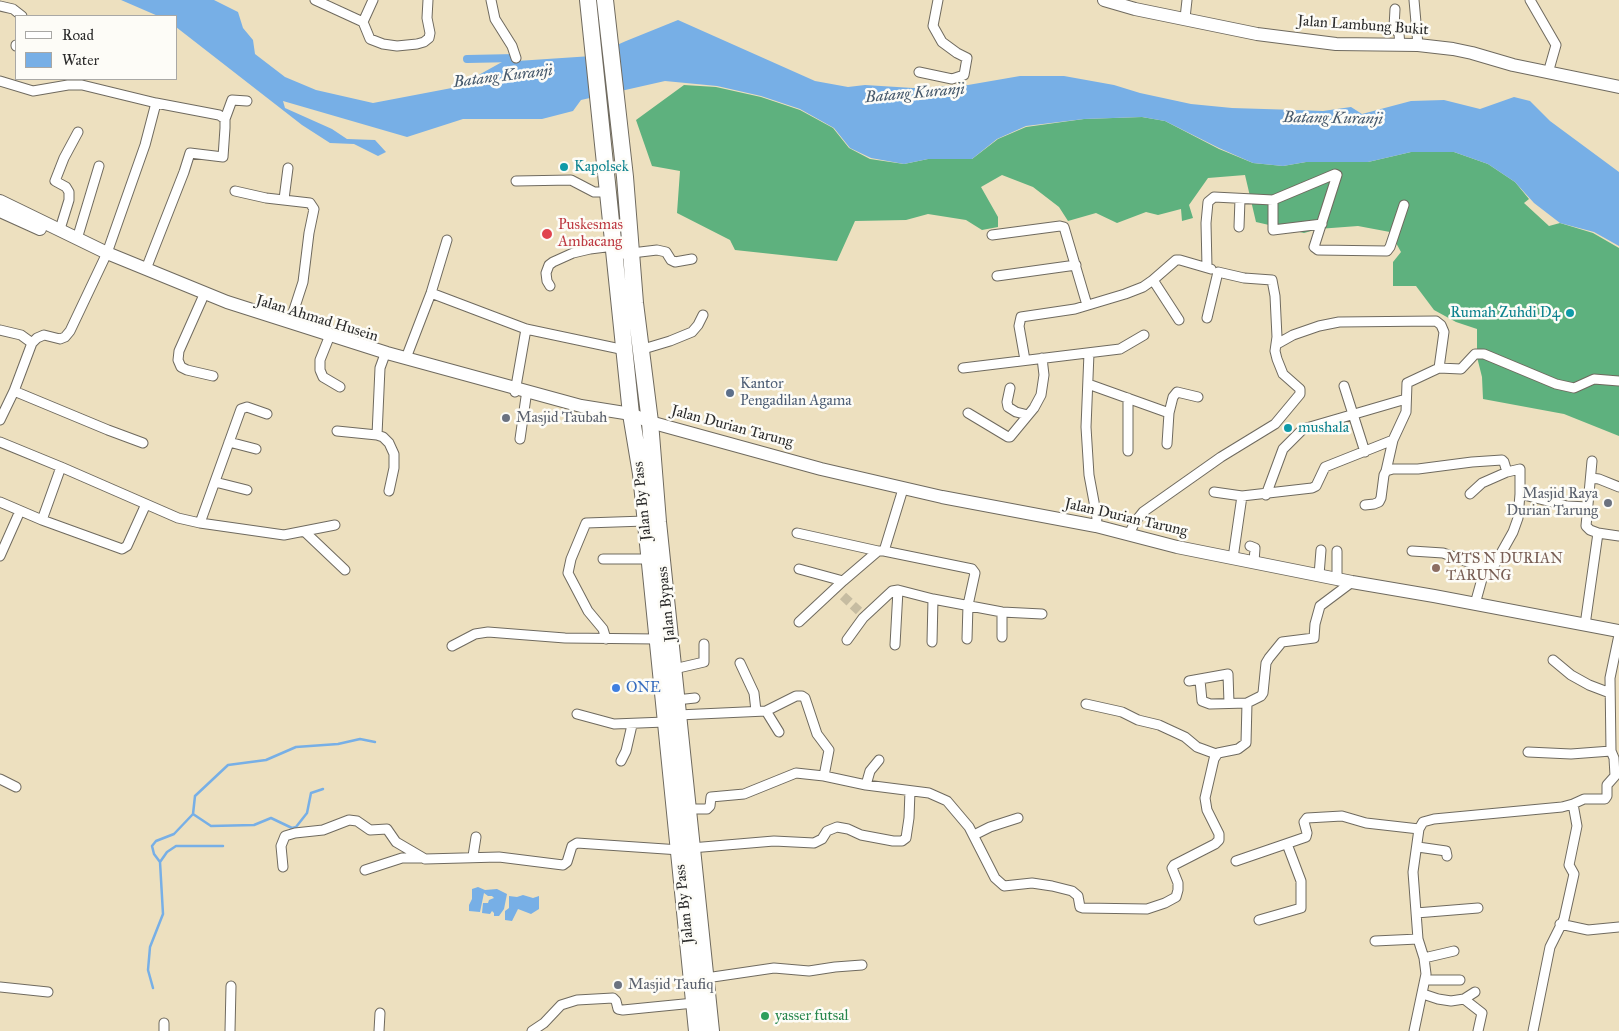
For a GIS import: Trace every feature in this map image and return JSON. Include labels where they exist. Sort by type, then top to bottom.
[{"type":"highway","points":[[588,0],[607,186],[620,251]]},
{"type":"highway","name":"Jalan Bypass","points":[[605,0],[625,177],[620,251],[632,350],[638,421],[654,481],[662,643],[674,669],[673,712],[688,809],[686,849],[688,879],[706,978],[711,1031]]},
{"type":"highway","name":"Jalan By Pass","points":[[638,421],[649,559],[673,712],[686,849]]},
{"type":"highway","name":"Jalan By Pass","points":[[688,879],[697,1031]]},
{"type":"street","points":[[315,0],[328,3],[363,22],[370,39],[375,42],[397,46],[424,42],[429,38],[428,0]]},
{"type":"street","points":[[363,22],[372,0]]},
{"type":"street","points":[[491,0],[494,18],[512,46],[516,58]]},
{"type":"street","points":[[919,72],[952,79],[964,75],[968,58],[957,53],[942,42],[933,26],[938,0]]},
{"type":"street","name":"Jalan Lambung Bukit","points":[[1104,0],[1135,9],[1257,34],[1336,44],[1418,45],[1472,53],[1548,73],[1619,87]]},
{"type":"street","points":[[1185,18],[1187,0]]},
{"type":"street","points":[[1414,0],[1418,45]]},
{"type":"street","points":[[1530,0],[1556,45],[1548,73]]},
{"type":"street","points":[[0,6],[13,9],[21,15]]},
{"type":"street","points":[[1395,10],[1394,27],[1399,34],[1400,45]]},
{"type":"street","points":[[0,81],[33,91],[82,84],[156,103],[219,115],[225,119]]},
{"type":"street","points":[[146,268],[190,153],[223,157],[225,119],[232,100],[247,101]]},
{"type":"street","points":[[0,420],[14,391],[32,343],[41,335],[61,338],[70,331],[106,254],[143,151],[156,103]]},
{"type":"street","points":[[60,229],[69,200],[69,192],[66,187],[55,181],[64,158],[78,132]]},
{"type":"street","points":[[77,238],[99,166]]},
{"type":"street","points":[[284,199],[288,168]]},
{"type":"street","points":[[1207,267],[1206,223],[1208,202],[1214,197],[1273,200],[1335,174],[1337,175],[1314,247],[1318,250],[1388,250],[1404,205]]},
{"type":"street","points":[[516,181],[571,180],[594,192],[607,186]]},
{"type":"street","points":[[235,191],[266,198],[310,203],[314,209],[303,282],[290,322]]},
{"type":"street","points":[[1239,227],[1240,199]]},
{"type":"street","points":[[1273,200],[1273,230],[1322,224]]},
{"type":"street","name":"Jalan Ahmad Husein","points":[[0,201],[60,229],[106,254],[146,268],[227,302],[519,393]]},
{"type":"street","name":"Jalan Ahmad Husein","points":[[0,211],[106,254],[232,310],[446,375],[612,418],[638,421]]},
{"type":"street","points":[[992,235],[1062,226],[1065,229],[1086,305]]},
{"type":"street","points":[[406,358],[431,293],[447,240]]},
{"type":"street","points":[[550,286],[546,273],[549,265],[573,253],[590,249],[620,251],[657,250],[666,252],[671,260],[675,262],[692,260]]},
{"type":"street","points":[[1025,360],[1020,326],[1021,317],[1074,309],[1125,294],[1143,287],[1176,260],[1244,278],[1272,280],[1275,296],[1277,344],[1275,350],[1281,369],[1300,389],[1300,394],[1275,424],[1221,457],[1148,509],[1140,516],[1129,534]]},
{"type":"street","points":[[997,276],[1076,266]]},
{"type":"street","points":[[1207,318],[1218,272]]},
{"type":"street","points":[[1153,280],[1179,320]]},
{"type":"street","points":[[431,293],[526,329],[632,350],[670,342],[692,332],[703,315]]},
{"type":"street","points":[[203,298],[179,350],[178,360],[181,367],[187,370],[213,376]]},
{"type":"street","points":[[1277,344],[1293,335],[1319,326],[1339,322],[1436,321],[1441,325],[1444,332],[1439,368]]},
{"type":"street","points":[[520,439],[519,393],[526,329]]},
{"type":"street","points":[[0,330],[21,335],[32,343]]},
{"type":"street","points":[[963,368],[1120,349],[1144,335]]},
{"type":"street","points":[[328,340],[320,360],[320,370],[323,377],[340,387]]},
{"type":"street","points":[[1089,352],[1087,448],[1089,475],[1097,518],[1096,526]]},
{"type":"street","points":[[1365,505],[1379,502],[1382,493],[1382,479],[1386,471],[1393,440],[1406,412],[1408,382],[1439,368],[1461,369],[1475,354],[1484,354],[1556,384],[1574,388],[1594,379],[1619,381]]},
{"type":"street","points":[[377,435],[380,368],[384,357]]},
{"type":"street","points":[[968,413],[1009,437],[1028,416],[1040,395],[1044,375],[1042,358]]},
{"type":"street","points":[[1088,384],[1169,413]]},
{"type":"street","points":[[1344,386],[1365,452]]},
{"type":"street","points":[[1010,388],[1008,407],[1028,416]]},
{"type":"street","points":[[14,391],[143,443]]},
{"type":"street","points":[[1168,444],[1169,413],[1173,397],[1177,392],[1198,397]]},
{"type":"street","points":[[1128,398],[1128,451]]},
{"type":"street","points":[[1266,495],[1283,449],[1303,429],[1406,399]]},
{"type":"street","points":[[200,523],[243,408],[247,407],[267,414]]},
{"type":"street","name":"Jalan Durian Tarung","points":[[638,421],[821,469],[961,501],[1096,526],[1177,547],[1619,633]]},
{"type":"street","points":[[338,431],[377,435],[386,440],[394,454],[394,468],[389,491]]},
{"type":"street","points":[[1214,492],[1242,496],[1266,495],[1316,486],[1325,467],[1393,440]]},
{"type":"street","points":[[0,442],[61,466],[178,518],[276,535],[305,532],[335,525]]},
{"type":"street","points":[[229,442],[256,449]]},
{"type":"street","points":[[1386,471],[1502,460],[1507,472]]},
{"type":"street","points":[[1592,461],[1586,526],[1598,533],[1619,536]]},
{"type":"street","points":[[42,520],[61,466]]},
{"type":"street","points":[[1412,551],[1443,553],[1485,568],[1495,564],[1513,532],[1518,518],[1520,469],[1507,472],[1482,483],[1470,494]]},
{"type":"street","points":[[1591,478],[1619,487]]},
{"type":"street","points":[[214,482],[246,490]]},
{"type":"street","points":[[799,622],[840,584],[881,551],[903,488]]},
{"type":"street","points":[[1520,494],[1567,506],[1588,507]]},
{"type":"street","points":[[1233,558],[1242,496]]},
{"type":"street","points":[[0,502],[42,520],[124,548],[127,546],[146,504]]},
{"type":"street","points":[[0,556],[20,511]]},
{"type":"street","points":[[606,639],[603,629],[588,611],[568,573],[572,559],[586,523],[645,521]]},
{"type":"street","points":[[305,532],[345,570]]},
{"type":"street","points":[[796,533],[972,569],[975,573],[968,605],[967,639]]},
{"type":"street","points":[[1585,626],[1598,533]]},
{"type":"street","points":[[1250,546],[1255,548],[1254,562]]},
{"type":"street","points":[[1319,575],[1321,550]]},
{"type":"street","points":[[1336,578],[1337,551]]},
{"type":"street","points":[[603,559],[649,559]]},
{"type":"street","points":[[1475,604],[1485,568]]},
{"type":"street","points":[[799,569],[840,584]]},
{"type":"street","points":[[1200,680],[1202,701],[1210,704],[1247,703],[1261,696],[1263,693],[1266,663],[1278,646],[1289,640],[1314,638],[1315,624],[1320,606],[1352,582]]},
{"type":"street","points":[[840,584],[843,596]]},
{"type":"street","points":[[895,645],[898,590]]},
{"type":"street","points":[[847,640],[861,614],[890,592],[898,590],[932,599],[1002,612],[1042,614]]},
{"type":"street","points":[[932,599],[932,642]]},
{"type":"street","points":[[1002,612],[1002,637]]},
{"type":"street","points":[[452,646],[475,634],[488,632],[662,643]]},
{"type":"street","points":[[1414,1031],[1423,994],[1426,969],[1418,939],[1413,872],[1420,829],[1423,822],[1434,819],[1574,806],[1584,799],[1602,800],[1606,798],[1607,784],[1614,776],[1614,758],[1611,751],[1610,678],[1619,633]]},
{"type":"street","points":[[674,669],[704,662],[704,644]]},
{"type":"street","points":[[1553,660],[1571,675],[1610,693]]},
{"type":"street","points":[[740,663],[754,693],[756,712]]},
{"type":"street","points":[[1189,681],[1228,674],[1229,703]]},
{"type":"street","points":[[673,712],[766,711],[798,695],[804,698],[817,734],[829,750],[824,776]]},
{"type":"street","points":[[577,714],[607,724],[632,725],[673,712],[695,698]]},
{"type":"street","points":[[1086,704],[1122,712],[1138,720],[1156,725],[1185,737],[1197,747],[1216,754],[1238,749],[1246,743],[1247,703]]},
{"type":"street","points":[[766,711],[779,732]]},
{"type":"street","points":[[620,761],[628,744],[632,725]]},
{"type":"street","points":[[1528,752],[1571,754],[1611,751]]},
{"type":"street","points":[[688,809],[707,809],[710,806],[711,798],[744,794],[794,774],[824,776],[866,785],[929,793],[947,801],[969,827],[995,878],[1004,886],[1032,883],[1072,891],[1078,896],[1080,907],[1083,908],[1148,909],[1176,897],[1178,883],[1173,870],[1174,865],[1215,844],[1219,840],[1219,834],[1207,810],[1205,798],[1216,754]]},
{"type":"street","points":[[866,785],[870,771],[879,760]]},
{"type":"street","points":[[0,779],[16,787]]},
{"type":"street","points":[[365,870],[402,858],[425,859],[473,856],[499,857],[563,865],[567,862],[572,846],[577,843],[686,849],[774,841],[814,843],[822,839],[827,831],[837,827],[862,835],[902,841],[906,838],[910,791]]},
{"type":"street","points":[[1533,1031],[1549,951],[1564,919],[1574,874],[1569,865],[1577,826],[1574,806]]},
{"type":"street","points":[[1236,861],[1307,836],[1304,820],[1310,817],[1342,816],[1366,823],[1420,829]]},
{"type":"street","points":[[974,835],[990,827],[1018,818]]},
{"type":"street","points":[[283,867],[281,846],[285,836],[323,830],[348,820],[357,821],[370,830],[387,829],[396,842],[425,859]]},
{"type":"street","points":[[473,856],[476,837]]},
{"type":"street","points":[[1259,920],[1301,908],[1301,881],[1287,844]]},
{"type":"street","points":[[1418,848],[1446,851],[1447,856]]},
{"type":"street","points":[[1416,913],[1478,908]]},
{"type":"street","points":[[1560,924],[1588,930],[1619,927]]},
{"type":"street","points":[[1375,941],[1418,939]]},
{"type":"street","points":[[1424,958],[1454,951]]},
{"type":"street","points":[[706,978],[774,968],[809,971],[835,966],[862,965]]},
{"type":"street","points":[[1425,980],[1460,980]]},
{"type":"street","points":[[230,1031],[231,986]]},
{"type":"street","points":[[0,987],[48,992]]},
{"type":"street","points":[[1423,994],[1445,1000],[1464,999],[1475,992]]},
{"type":"street","points":[[532,1031],[544,1023],[561,1005],[577,1000],[613,998],[616,1000],[618,1009],[623,1010],[694,1003]]},
{"type":"street","points":[[1464,999],[1482,1013],[1478,1031]]},
{"type":"street","points":[[379,1031],[380,1013]]},
{"type":"green space","points":[[684,85],[716,87],[761,97],[800,110],[833,128],[849,148],[870,159],[904,164],[928,159],[972,159],[998,139],[1026,127],[1084,119],[1142,117],[1165,121],[1219,149],[1253,163],[1283,166],[1306,162],[1368,162],[1411,152],[1454,152],[1488,164],[1515,182],[1529,199],[1524,203],[1549,226],[1560,223],[1593,233],[1619,248],[1619,436],[1564,414],[1483,399],[1482,377],[1477,357],[1477,329],[1456,322],[1434,310],[1416,286],[1393,286],[1393,262],[1401,252],[1390,232],[1358,226],[1318,229],[1304,233],[1256,222],[1245,175],[1208,178],[1189,205],[1193,218],[1182,221],[1181,209],[1158,215],[1146,212],[1117,223],[1096,213],[1068,221],[1059,207],[1033,187],[1002,175],[981,187],[998,217],[998,227],[982,230],[966,220],[928,214],[906,220],[855,221],[837,261],[735,250],[730,240],[677,213],[680,171],[652,166],[636,120]]},
{"type":"water","name":"Batang Kuranji","points":[[121,0],[214,0],[238,12],[243,28],[253,40],[255,54],[285,77],[316,90],[373,103],[457,87],[502,62],[592,56],[678,20],[815,81],[848,87],[865,85],[913,88],[935,87],[968,85],[1020,76],[1064,76],[1114,85],[1140,93],[1191,104],[1232,108],[1323,111],[1351,107],[1362,114],[1411,101],[1444,100],[1480,109],[1514,97],[1530,101],[1550,121],[1619,172],[1619,246],[1594,232],[1560,223],[1534,203],[1515,182],[1488,164],[1454,152],[1411,152],[1368,162],[1306,162],[1283,166],[1253,163],[1165,121],[1142,117],[1084,119],[1026,126],[997,139],[972,159],[928,159],[904,164],[871,158],[850,148],[834,128],[800,109],[761,96],[717,86],[665,81],[581,100],[573,111],[542,119],[463,119],[407,137],[283,101],[285,108],[332,129],[347,139],[375,140],[386,152],[378,156],[354,144],[330,143],[302,125],[178,29],[178,15],[156,15]]},
{"type":"water","points":[[478,887],[485,890],[497,889],[507,894],[504,909],[499,916],[494,916],[492,911],[490,914],[482,913],[483,903],[488,903],[489,900],[494,898],[484,893],[480,912],[469,911],[472,889]]},
{"type":"water","points":[[523,895],[533,898],[539,896],[539,909],[531,914],[518,909],[512,921],[505,920],[505,911],[509,908],[509,896],[517,897]]},
{"type":"waterway","name":"Batang Kuranji","points":[[467,59],[516,58],[516,62]]},
{"type":"waterway","points":[[160,862],[154,854],[152,846],[156,841],[174,834],[193,814],[195,796],[228,765],[266,760],[296,747],[338,744],[360,739],[375,742]]},
{"type":"waterway","points":[[193,814],[211,826],[254,825],[271,818],[292,828],[296,827],[307,813],[311,793],[323,789]]},
{"type":"waterway","points":[[153,988],[148,970],[150,947],[163,914],[160,862],[167,852],[176,846],[223,846]]},
{"type":"tunnel","points":[[843,596],[859,611]]},
{"type":"place","name":"Kapolsek","points":[[564,167]]},
{"type":"place","name":"Puskesmas Ambacang","points":[[547,234]]},
{"type":"place","name":"Rumah Zuhdi D4","points":[[1570,313]]},
{"type":"place","name":"Kantor Pengadilan Agama","points":[[730,393]]},
{"type":"place","name":"Masjid Taubah","points":[[506,418]]},
{"type":"place","name":"mushala","points":[[1288,428]]},
{"type":"place","name":"Masjid Raya Durian Tarung","points":[[1608,503]]},
{"type":"place","name":"MTS N DURIAN TARUNG","points":[[1436,568]]},
{"type":"place","name":"ONE","points":[[616,688]]},
{"type":"place","name":"Masjid Taufiq","points":[[618,985]]},
{"type":"place","name":"yasser futsal","points":[[765,1016]]}]
